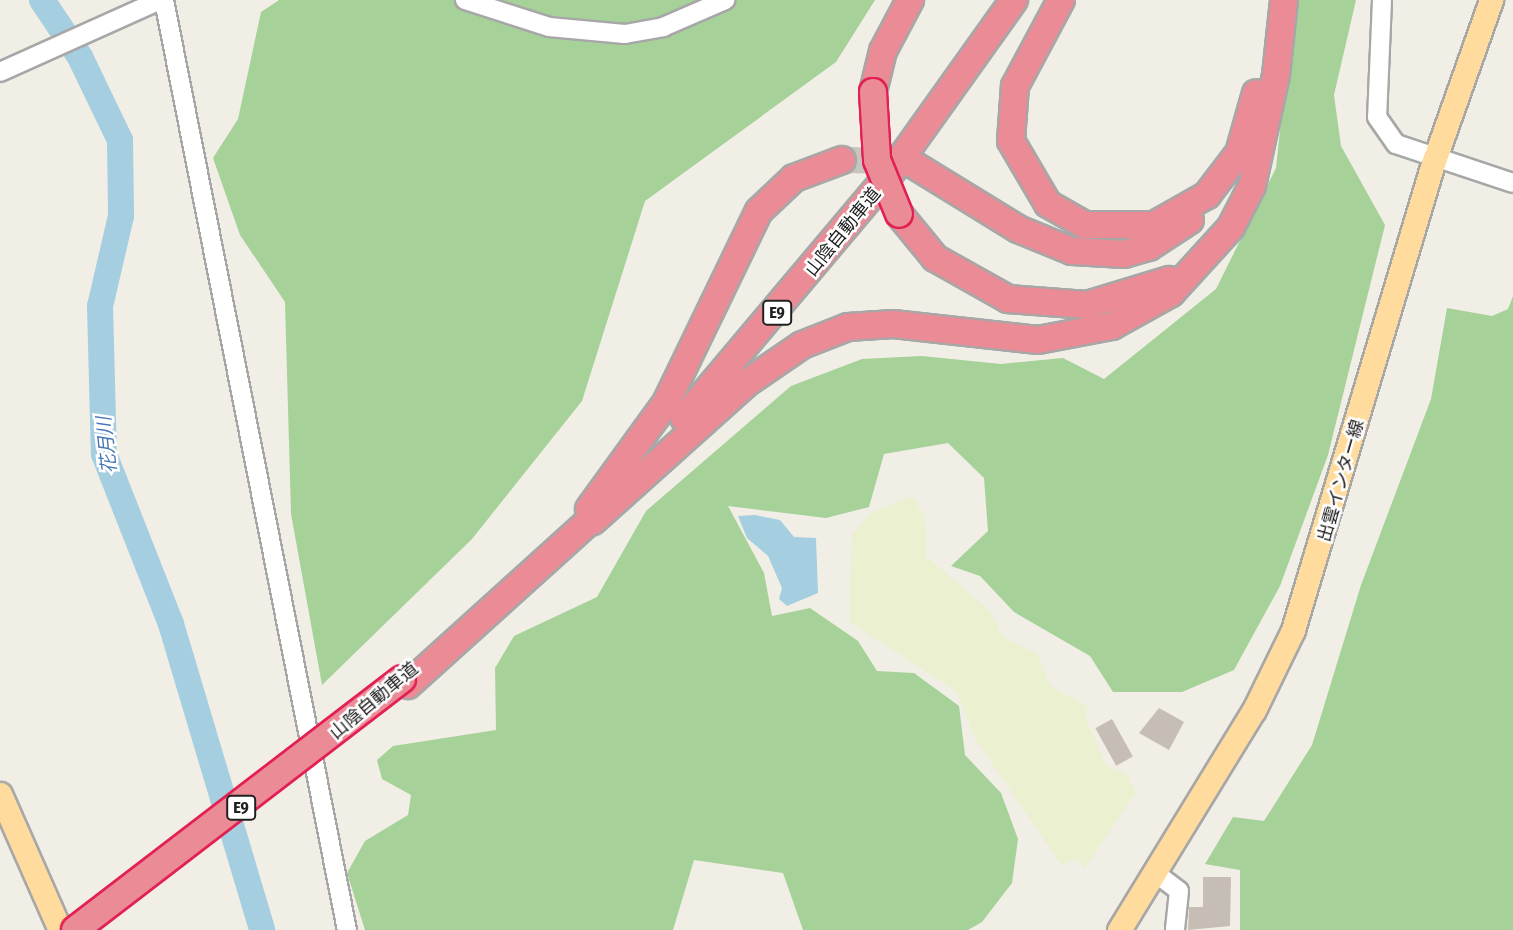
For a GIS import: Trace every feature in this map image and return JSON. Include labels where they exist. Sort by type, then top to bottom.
[{"type":"highway","points":[[910,0],[883,51],[873,92],[877,160],[899,214],[957,275],[1033,304],[1113,300],[1204,260]]},
{"type":"highway","name":"E9","points":[[903,168],[1014,0]]},
{"type":"highway","points":[[1061,0],[1026,58],[1010,113],[1020,165],[1048,204],[1085,225],[1131,229],[1178,215],[1226,174]]},
{"type":"highway","points":[[903,168],[1044,243],[1097,255],[1124,254],[1170,237],[1226,174],[1249,125],[1268,0]]},
{"type":"highway","points":[[590,517],[748,382],[802,345],[848,327],[893,324],[991,338],[1082,334],[1144,310],[1204,260],[1231,228],[1252,186],[1276,75],[1284,0]]},
{"type":"highway","points":[[590,517],[666,403],[760,211],[794,178],[842,160]]},
{"type":"highway","name":"山陰自動車道","points":[[91,930],[405,682],[590,517],[743,354],[903,168]]},
{"type":"highway","name":"山陰自動車道","points":[[75,930],[405,682]]},
{"type":"main road","name":"出雲インター線","points":[[1119,930],[1254,710],[1293,631],[1434,161],[1491,0]]},
{"type":"main road","points":[[0,794],[60,930]]},
{"type":"street","points":[[0,72],[92,36],[162,0],[347,930]]},
{"type":"street","points":[[465,0],[549,27],[625,34],[663,27],[725,0]]},
{"type":"street","points":[[1382,0],[1377,117],[1396,144],[1434,161],[1513,183]]},
{"type":"street","points":[[1154,872],[1179,891],[1175,930]]},
{"type":"green space","points":[[279,0],[875,0],[836,62],[645,201],[582,401],[472,539],[322,685],[291,514],[285,302],[240,235],[213,158],[238,119],[261,12]]},
{"type":"green space","points":[[1294,0],[1356,0],[1334,95],[1341,146],[1385,225],[1328,455],[1280,586],[1234,670],[1182,692],[1113,692],[1090,656],[1014,612],[980,576],[951,566],[988,531],[984,478],[948,443],[884,454],[869,507],[826,518],[728,506],[764,573],[772,616],[810,608],[858,641],[877,671],[914,673],[959,706],[965,755],[1001,793],[1018,839],[1012,883],[982,922],[968,930],[803,930],[783,873],[694,860],[673,930],[365,930],[347,873],[365,841],[408,815],[411,795],[382,779],[377,760],[393,746],[496,730],[495,668],[514,636],[597,597],[646,511],[791,386],[862,359],[922,356],[1001,364],[1063,358],[1104,379],[1216,289],[1276,168]]},
{"type":"green space","points":[[1513,296],[1513,930],[1240,930],[1240,870],[1205,864],[1233,817],[1264,821],[1312,745],[1361,585],[1431,399],[1447,308],[1492,316],[1508,309]]},
{"type":"green space","points":[[913,496],[925,519],[926,556],[989,610],[1004,638],[1037,653],[1051,686],[1090,708],[1084,713],[1106,766],[1126,773],[1136,792],[1085,868],[1076,859],[1061,865],[976,740],[956,691],[849,622],[852,534],[873,512]]},
{"type":"water","points":[[755,515],[780,520],[794,537],[816,538],[818,593],[787,606],[779,599],[782,588],[768,556],[747,538],[738,516]]},
{"type":"building","points":[[1159,708],[1184,722],[1169,750],[1139,733]]},
{"type":"building","points":[[1112,719],[1133,757],[1116,766],[1095,728]]},
{"type":"building","points":[[1203,877],[1231,877],[1230,926],[1188,930],[1189,907],[1203,907]]},
{"type":"waterway","name":"花月川","points":[[42,0],[80,57],[120,140],[121,216],[100,306],[104,454],[171,624],[262,930]]},
{"type":"tunnel","points":[[842,160],[899,161]]}]
